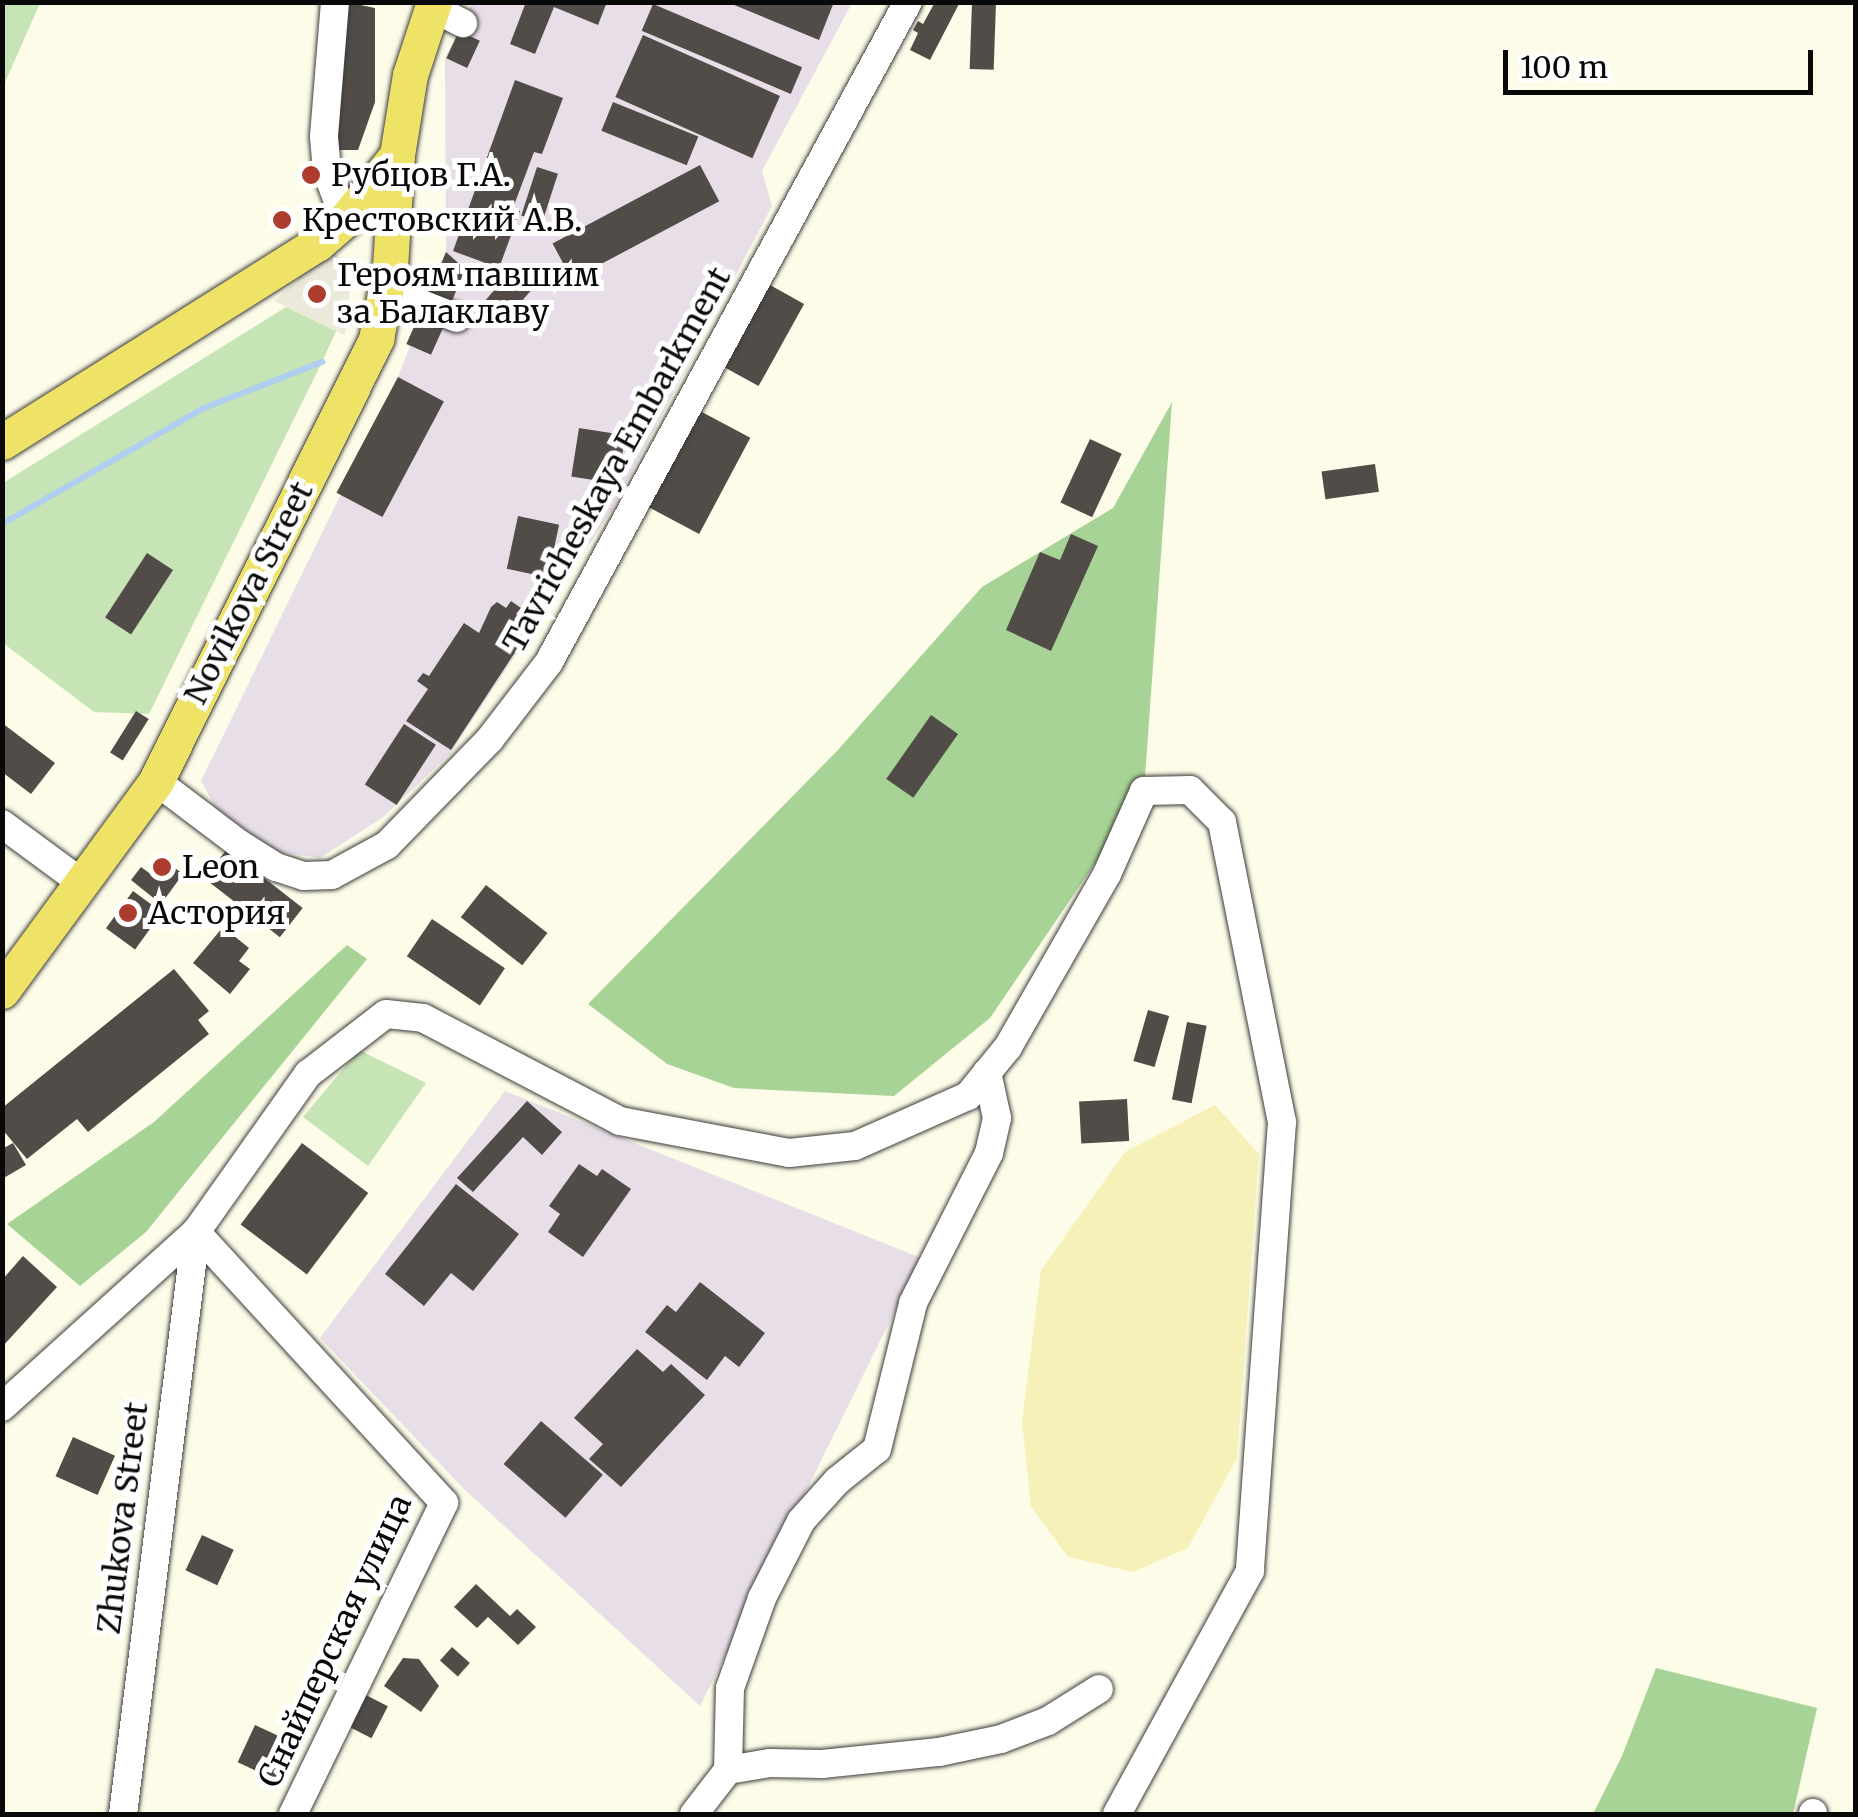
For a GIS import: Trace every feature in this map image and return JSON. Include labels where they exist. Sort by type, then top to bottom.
[{"type":"main road","name":"Novikova Street","points":[[2,991],[156,780],[376,339],[386,290],[397,155],[410,75],[443,11]]},
{"type":"main road","points":[[2,442],[318,244],[345,220],[397,155]]},
{"type":"main road","points":[[318,244],[344,238],[367,243],[379,259],[386,290]]},
{"type":"street","points":[[335,2],[324,136],[327,172],[345,220]]},
{"type":"street","name":"Tavricheskaya Embarkment","points":[[156,780],[276,866],[304,876],[332,875],[387,845],[490,739],[549,662],[908,2]]},
{"type":"street","points":[[386,290],[457,318]]},
{"type":"street","points":[[2,1406],[196,1232],[308,1074],[386,1014],[423,1018],[620,1121],[789,1154],[855,1146],[968,1096],[1008,1047],[1097,891],[1144,791],[1190,790],[1222,822],[1282,1122],[1250,1571],[1117,1814]]},
{"type":"street","points":[[2,824],[82,883]]},
{"type":"street","points":[[694,1814],[728,1770],[730,1688],[762,1598],[800,1521],[837,1481],[877,1448],[913,1303],[989,1154],[997,1118],[987,1072]]},
{"type":"street","name":"Zhukova Street","points":[[123,1814],[196,1232]]},
{"type":"street","name":"Снайперская улица","points":[[196,1232],[444,1503],[293,1814]]},
{"type":"street","points":[[728,1770],[770,1762],[822,1764],[939,1752],[1002,1739],[1048,1721],[1098,1689]]},
{"type":"shaded area","points":[[472,3],[852,3],[762,171],[772,206],[612,510],[450,754],[382,818],[320,858],[263,850],[222,819],[201,781],[398,377],[446,253],[445,58]]},
{"type":"shaded area","points":[[333,247],[351,280],[345,335],[274,301]]},
{"type":"shaded area","points":[[505,1091],[921,1258],[700,1706],[463,1488],[320,1338]]},
{"type":"green space","points":[[2,3],[40,3],[3,87]]},
{"type":"green space","points":[[286,307],[336,331],[322,362],[149,714],[94,712],[3,643],[3,483]]},
{"type":"green space","points":[[1172,402],[1144,791],[990,1018],[894,1096],[734,1088],[667,1064],[588,1004],[837,751],[982,587],[1113,508]]},
{"type":"green space","points":[[347,945],[367,959],[146,1232],[80,1286],[7,1224],[154,1122]]},
{"type":"green space","points":[[359,1050],[426,1083],[368,1166],[303,1117]]},
{"type":"green space","points":[[1656,1668],[1817,1708],[1793,1814],[1593,1814],[1622,1756]]},
{"type":"sand","points":[[1215,1105],[1259,1154],[1237,1458],[1188,1548],[1133,1572],[1068,1557],[1031,1507],[1022,1421],[1041,1270],[1125,1152]]},
{"type":"building","points":[[346,2],[375,8],[375,102],[358,150],[328,150]]},
{"type":"building","points":[[526,2],[607,2],[598,25],[554,7],[535,54],[510,44]]},
{"type":"building","points":[[727,2],[834,2],[819,40]]},
{"type":"building","points":[[935,2],[960,2],[930,60],[910,50],[918,33],[913,30],[918,21],[923,24]]},
{"type":"building","points":[[972,2],[996,3],[994,70],[970,69]]},
{"type":"building","points":[[653,4],[802,67],[791,94],[642,31]]},
{"type":"building","points":[[459,31],[480,41],[467,68],[446,58]]},
{"type":"building","points":[[643,35],[780,96],[752,158],[615,97]]},
{"type":"building","points":[[515,80],[563,98],[542,154],[534,152],[513,208],[520,211],[499,268],[453,251]]},
{"type":"building","points":[[613,102],[698,136],[687,165],[601,131]]},
{"type":"building","points":[[700,165],[719,201],[572,280],[553,243]]},
{"type":"building","points":[[537,167],[558,174],[542,222],[521,216]]},
{"type":"building","points":[[446,252],[465,269],[452,301],[429,292]]},
{"type":"building","points":[[510,272],[531,290],[502,324],[480,306]]},
{"type":"building","points":[[770,285],[804,304],[759,386],[724,367]]},
{"type":"building","points":[[421,311],[446,322],[431,355],[406,344]]},
{"type":"building","points":[[398,377],[444,401],[382,517],[336,493]]},
{"type":"building","points":[[700,411],[750,438],[699,534],[649,507]]},
{"type":"building","points":[[579,428],[625,435],[618,484],[571,476]]},
{"type":"building","points":[[1090,439],[1122,454],[1092,517],[1060,502]]},
{"type":"building","points":[[1375,464],[1379,492],[1325,499],[1322,472]]},
{"type":"building","points":[[518,516],[559,525],[548,578],[507,569]]},
{"type":"building","points":[[1071,534],[1098,546],[1051,651],[1006,630],[1040,552],[1060,560]]},
{"type":"building","points":[[147,553],[173,570],[131,634],[105,618]]},
{"type":"building","points":[[511,601],[521,608],[516,614],[533,625],[451,750],[406,721],[428,689],[417,681],[423,673],[429,676],[464,623],[479,633],[491,607],[497,602],[506,608]]},
{"type":"building","points":[[136,711],[149,719],[123,761],[110,753]]},
{"type":"building","points":[[931,715],[958,734],[913,798],[886,779]]},
{"type":"building","points":[[2,723],[55,763],[31,794],[2,772]]},
{"type":"building","points":[[404,724],[436,745],[397,805],[365,784]]},
{"type":"building","points":[[227,849],[303,908],[280,937],[204,878]]},
{"type":"building","points":[[164,860],[183,874],[161,904],[131,880],[141,867],[152,875]]},
{"type":"building","points":[[486,885],[547,933],[522,965],[461,917]]},
{"type":"building","points":[[133,891],[162,912],[135,949],[106,928]]},
{"type":"building","points":[[432,919],[505,968],[480,1006],[407,956]]},
{"type":"building","points":[[223,927],[249,948],[239,961],[250,969],[230,994],[193,963]]},
{"type":"building","points":[[174,969],[209,1011],[198,1020],[209,1034],[88,1132],[77,1119],[27,1159],[2,1129],[2,1108]]},
{"type":"building","points":[[1148,1010],[1169,1016],[1155,1067],[1133,1061]]},
{"type":"building","points":[[1187,1022],[1207,1026],[1192,1103],[1172,1100]]},
{"type":"building","points":[[1127,1099],[1129,1141],[1081,1143],[1079,1102]]},
{"type":"building","points":[[527,1101],[562,1132],[542,1155],[523,1137],[473,1192],[457,1178]]},
{"type":"building","points":[[13,1143],[26,1165],[2,1179],[2,1149]]},
{"type":"building","points":[[302,1143],[368,1193],[307,1274],[241,1224]]},
{"type":"building","points":[[579,1164],[597,1176],[602,1169],[631,1189],[583,1257],[548,1232],[560,1214],[549,1206]]},
{"type":"building","points":[[456,1184],[519,1234],[473,1291],[451,1273],[424,1306],[385,1274]]},
{"type":"building","points":[[23,1256],[57,1287],[2,1347],[2,1280]]},
{"type":"building","points":[[700,1282],[765,1333],[739,1367],[725,1356],[707,1380],[645,1332],[667,1305],[676,1312]]},
{"type":"building","points":[[637,1349],[663,1372],[671,1364],[705,1395],[621,1487],[589,1459],[603,1444],[574,1418]]},
{"type":"building","points":[[541,1421],[603,1475],[565,1518],[504,1464]]},
{"type":"building","points":[[73,1437],[115,1456],[98,1495],[56,1476]]},
{"type":"building","points":[[202,1535],[234,1550],[217,1585],[186,1570]]},
{"type":"building","points":[[476,1584],[510,1616],[517,1609],[536,1627],[518,1645],[488,1617],[477,1628],[454,1607]]},
{"type":"building","points":[[452,1647],[470,1663],[458,1676],[440,1660]]},
{"type":"building","points":[[403,1658],[419,1659],[439,1686],[421,1712],[384,1686]]},
{"type":"building","points":[[362,1693],[388,1706],[371,1738],[346,1725]]},
{"type":"building","points":[[255,1725],[298,1745],[280,1782],[238,1762]]},
{"type":"waterway","points":[[2,524],[204,408],[322,362]]},
{"type":"place","name":"Рубцов Г.А.","points":[[311,175]]},
{"type":"place","name":"Крестовский А.В.","points":[[282,220]]},
{"type":"place","name":"Героям павшим за Балаклаву","points":[[317,294]]},
{"type":"place","name":"Leon","points":[[162,867]]},
{"type":"place","name":"Астория","points":[[128,913]]}]
